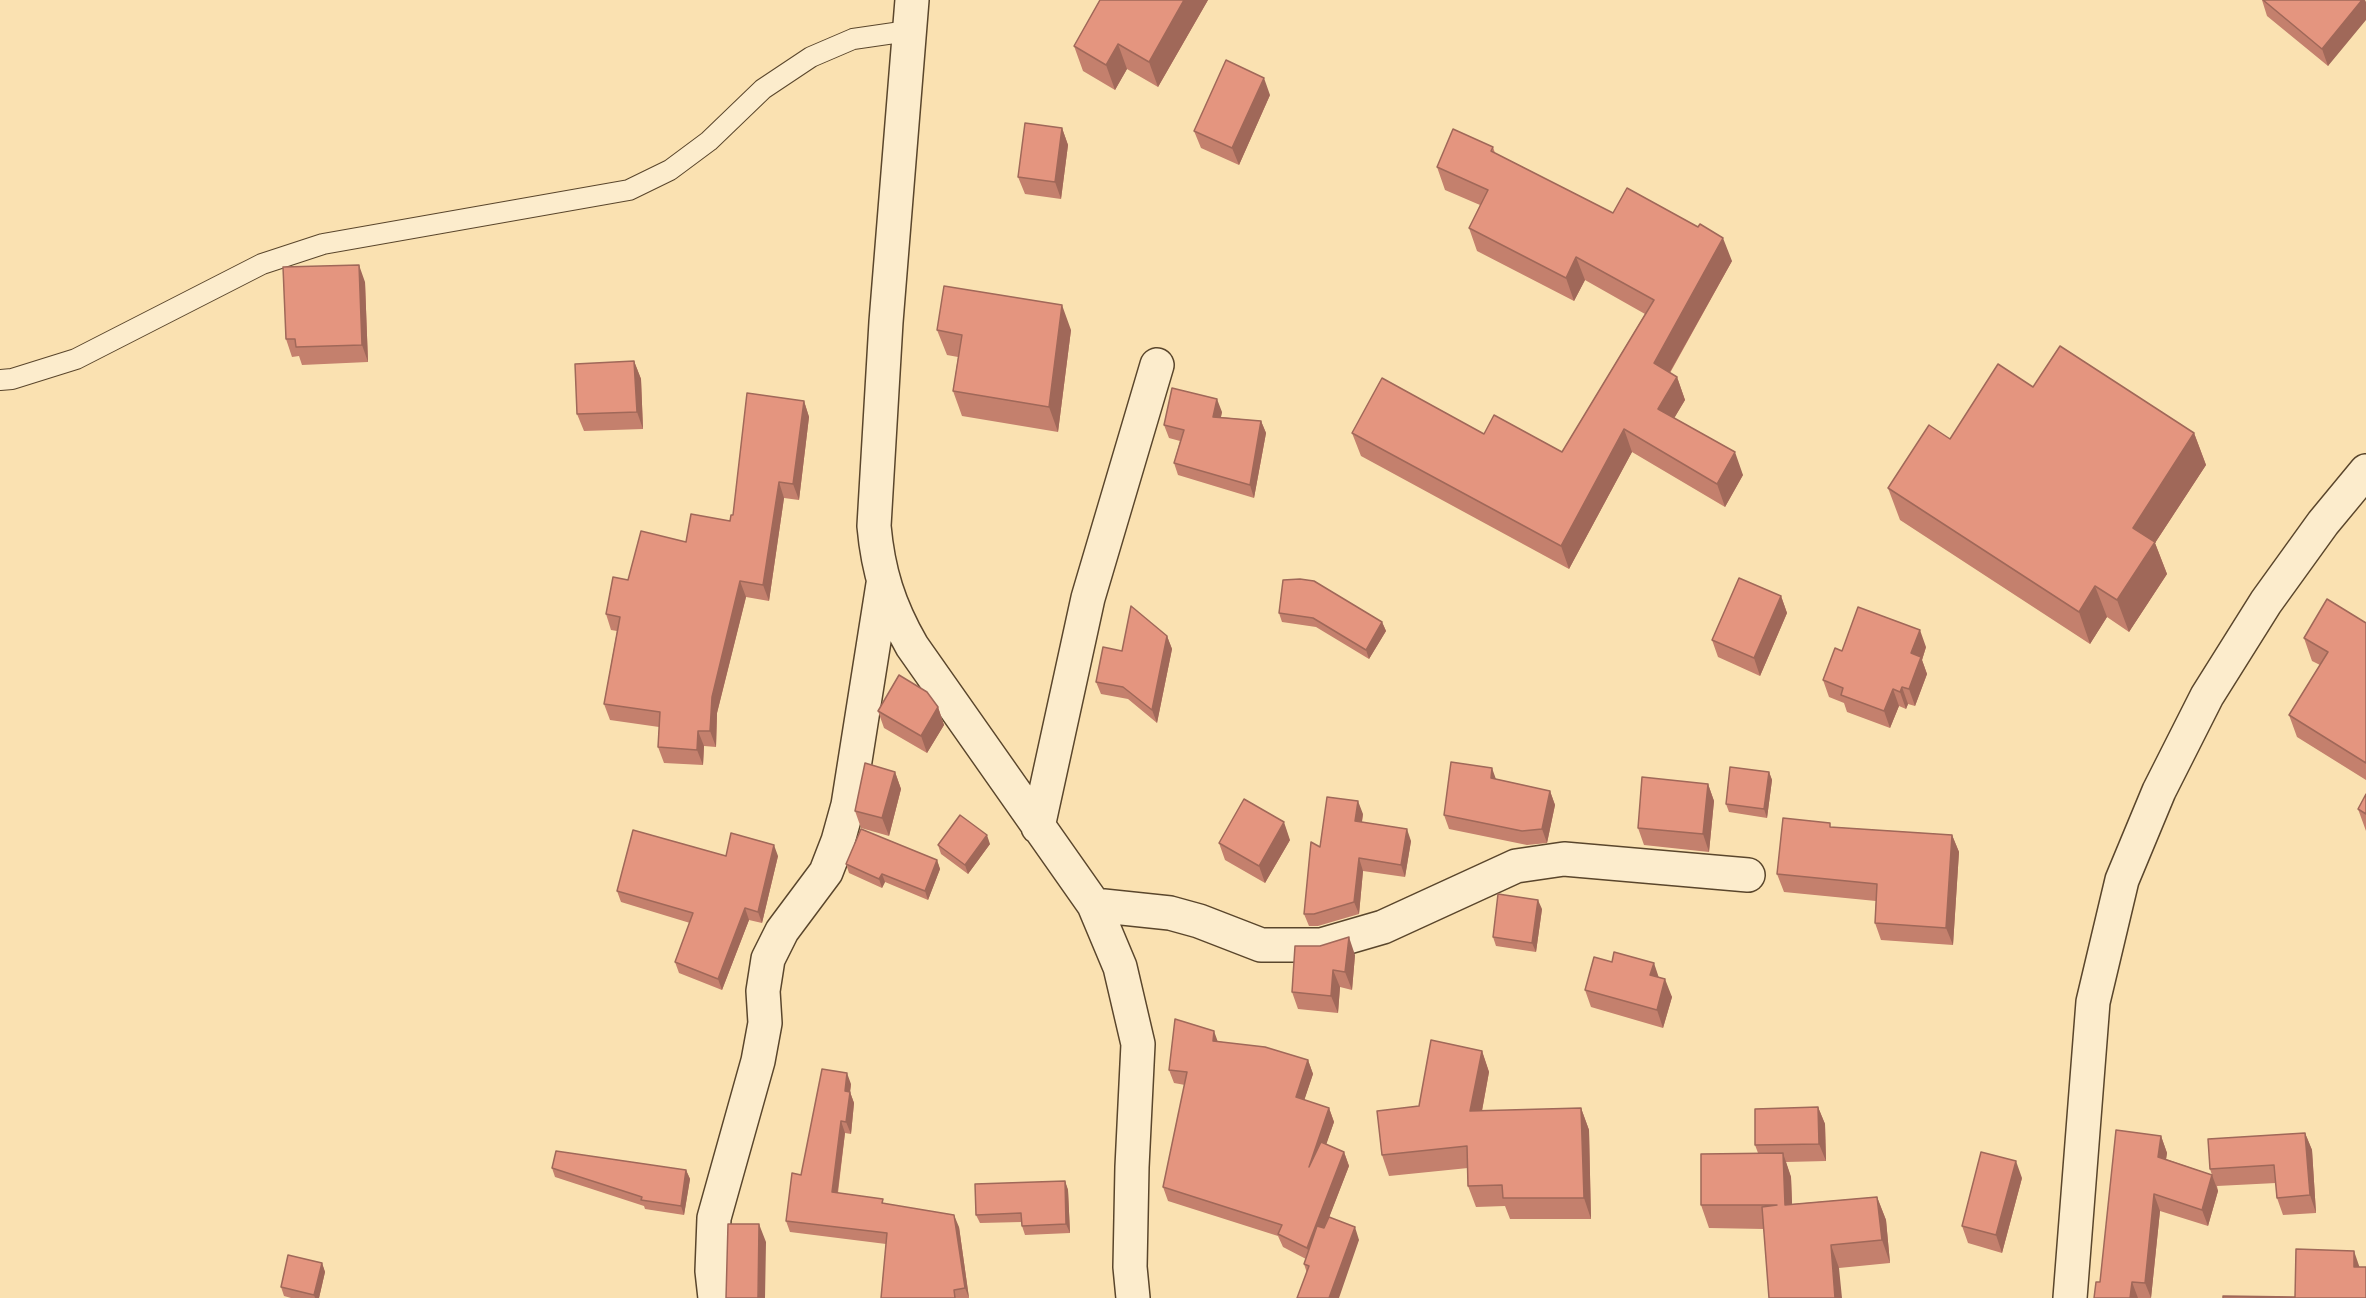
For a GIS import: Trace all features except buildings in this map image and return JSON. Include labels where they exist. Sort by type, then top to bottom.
[{"type":"street","points":[[910,16],[886,322],[874,526],[876,557],[894,615],[912,646],[1094,905],[1120,967],[1138,1044],[1131,1178],[1130,1267],[1133,1298]]},
{"type":"street","points":[[1038,827],[1088,598],[1157,365]]},
{"type":"street","points":[[2070,1298],[2093,1002],[2122,880],[2159,791],[2207,696],[2266,602],[2323,523],[2366,471]]},
{"type":"street","points":[[715,1298],[712,1271],[714,1218],[758,1061],[765,1023],[763,992],[768,959],[782,931],[826,872],[838,842],[848,805],[883,582]]},
{"type":"street","points":[[1094,905],[1170,913],[1199,921],[1261,945],[1321,945],[1383,927],[1516,866],[1564,859],[1748,875]]},
{"type":"lane","points":[[0,380],[12,379],[76,359],[261,264],[323,244],[628,190],[670,170],[709,141],[763,89],[811,57],[910,16]]}]
